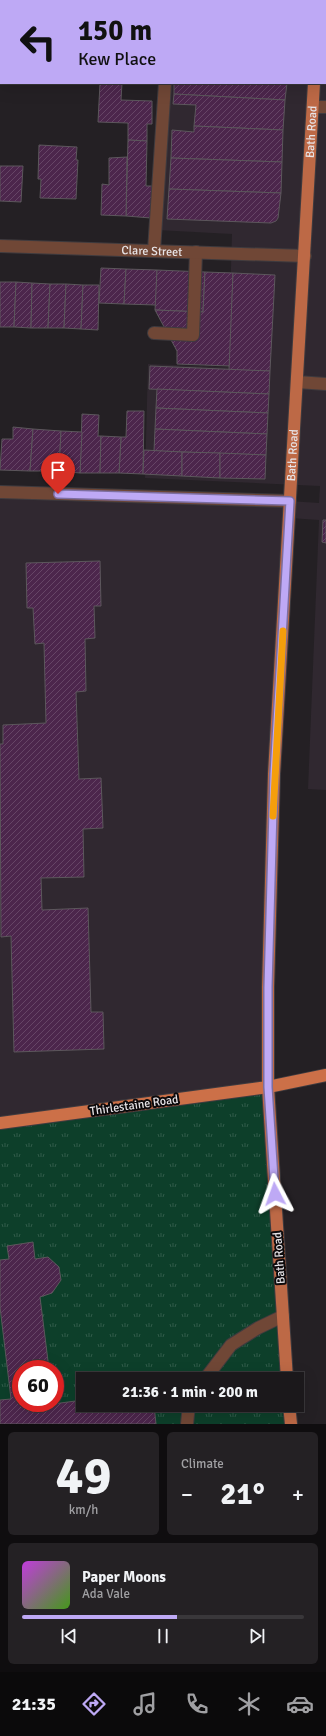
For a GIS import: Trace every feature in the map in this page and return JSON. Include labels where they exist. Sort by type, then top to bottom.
[{"type":"highway","name":"Thirlestaine Road","points":[[0,1123],[268,1087],[326,1075]]},
{"type":"main road","name":"Bath Road","points":[[287,1372],[268,1087],[268,987],[274,774],[314,84]]},
{"type":"main road","points":[[290,1412],[291,1424]]},
{"type":"street","points":[[154,251],[165,84]]},
{"type":"street","points":[[313,107],[326,107]]},
{"type":"street","name":"Clare Street","points":[[0,246],[305,256]]},
{"type":"street","points":[[154,333],[193,335],[196,252]]},
{"type":"street","points":[[297,382],[326,384]]},
{"type":"street","points":[[0,492],[290,501]]},
{"type":"street","points":[[210,1372],[231,1345],[258,1328],[283,1316]]},
{"type":"street","points":[[188,1424],[189,1412]]},
{"type":"shaded area","points":[[164,84],[326,84],[326,790],[308,789],[319,520],[290,518],[268,1087],[87,1372],[76,1372],[76,1407],[64,1409],[64,1360],[12,1360],[12,1412],[52,1412],[0,1424],[0,492],[258,499],[319,503],[320,486],[145,478],[148,364],[228,367],[232,234],[157,230]]},
{"type":"green space","points":[[268,1087],[287,1372],[76,1372],[76,1412],[290,1412],[291,1424],[0,1424],[0,1123]]},
{"type":"building","points":[[100,84],[122,84],[121,100],[152,101],[152,124],[147,124],[147,141],[128,140],[128,123],[98,122]]},
{"type":"building","points":[[174,84],[287,84],[285,100],[174,94]]},
{"type":"building","points":[[174,94],[285,100],[283,130],[194,126],[196,105],[173,104]]},
{"type":"building","points":[[194,126],[283,130],[282,162],[171,158],[172,130],[194,132]]},
{"type":"building","points":[[128,140],[147,141],[146,186],[152,186],[151,218],[126,216]]},
{"type":"building","points":[[39,145],[77,147],[76,160],[78,160],[76,199],[40,198],[41,179],[38,179]]},
{"type":"building","points":[[127,157],[126,216],[101,215],[102,184],[109,185],[109,158]]},
{"type":"building","points":[[171,158],[282,162],[281,193],[169,189]]},
{"type":"building","points":[[0,166],[23,166],[21,202],[0,201]]},
{"type":"building","points":[[169,189],[281,193],[278,218],[276,221],[271,223],[167,219]]},
{"type":"building","points":[[101,268],[126,269],[124,304],[99,303]]},
{"type":"building","points":[[126,269],[157,270],[156,305],[124,304]]},
{"type":"building","points":[[157,270],[205,272],[203,312],[155,310]]},
{"type":"building","points":[[205,272],[233,273],[230,366],[177,364],[177,351],[155,310],[203,312]]},
{"type":"building","points":[[233,273],[275,275],[270,371],[229,370]]},
{"type":"building","points":[[0,282],[16,282],[14,327],[0,327]]},
{"type":"building","points":[[16,282],[32,283],[31,328],[14,327]]},
{"type":"building","points":[[32,283],[50,284],[48,328],[31,328]]},
{"type":"building","points":[[50,284],[66,284],[64,328],[48,328]]},
{"type":"building","points":[[66,284],[83,285],[81,329],[64,328]]},
{"type":"building","points":[[83,285],[99,285],[98,330],[81,329]]},
{"type":"building","points":[[150,366],[270,371],[269,394],[149,389]]},
{"type":"building","points":[[157,389],[269,394],[268,413],[156,408]]},
{"type":"building","points":[[156,408],[268,413],[267,434],[155,429]]},
{"type":"building","points":[[127,411],[144,411],[143,474],[119,473],[121,437],[126,437]]},
{"type":"building","points":[[82,414],[99,415],[98,436],[101,436],[100,473],[80,473]]},
{"type":"building","points":[[13,427],[33,429],[30,471],[0,470],[2,439],[13,439]]},
{"type":"building","points":[[33,429],[61,431],[59,471],[30,471]]},
{"type":"building","points":[[155,429],[267,434],[266,455],[154,451]]},
{"type":"building","points":[[61,431],[82,432],[80,473],[59,471]]},
{"type":"building","points":[[101,436],[121,437],[119,473],[100,473]]},
{"type":"building","points":[[144,450],[182,452],[182,476],[143,474]]},
{"type":"building","points":[[182,452],[220,453],[220,478],[182,476]]},
{"type":"building","points":[[220,453],[266,455],[265,479],[220,478]]},
{"type":"building","points":[[323,520],[326,520],[326,543],[322,542]]},
{"type":"building","points":[[100,561],[101,606],[94,606],[95,638],[85,639],[86,691],[76,692],[79,779],[101,778],[103,828],[83,829],[84,877],[41,878],[42,910],[88,908],[91,1012],[103,1012],[104,1049],[14,1052],[11,936],[1,937],[0,744],[3,744],[3,725],[46,723],[44,643],[35,644],[33,608],[27,608],[26,563]]},
{"type":"building","points":[[33,1242],[35,1259],[48,1257],[59,1267],[61,1280],[52,1293],[40,1297],[48,1360],[12,1360],[12,1412],[64,1412],[64,1403],[76,1401],[76,1412],[155,1412],[156,1424],[0,1424],[0,1400],[11,1399],[0,1307],[0,1260],[9,1259],[7,1246]]},
{"type":"slow traffic","points":[[273,816],[274,774],[283,631]]},
{"type":"route","points":[[58,494],[290,501],[274,774],[268,987],[268,1087],[275,1194]]}]
